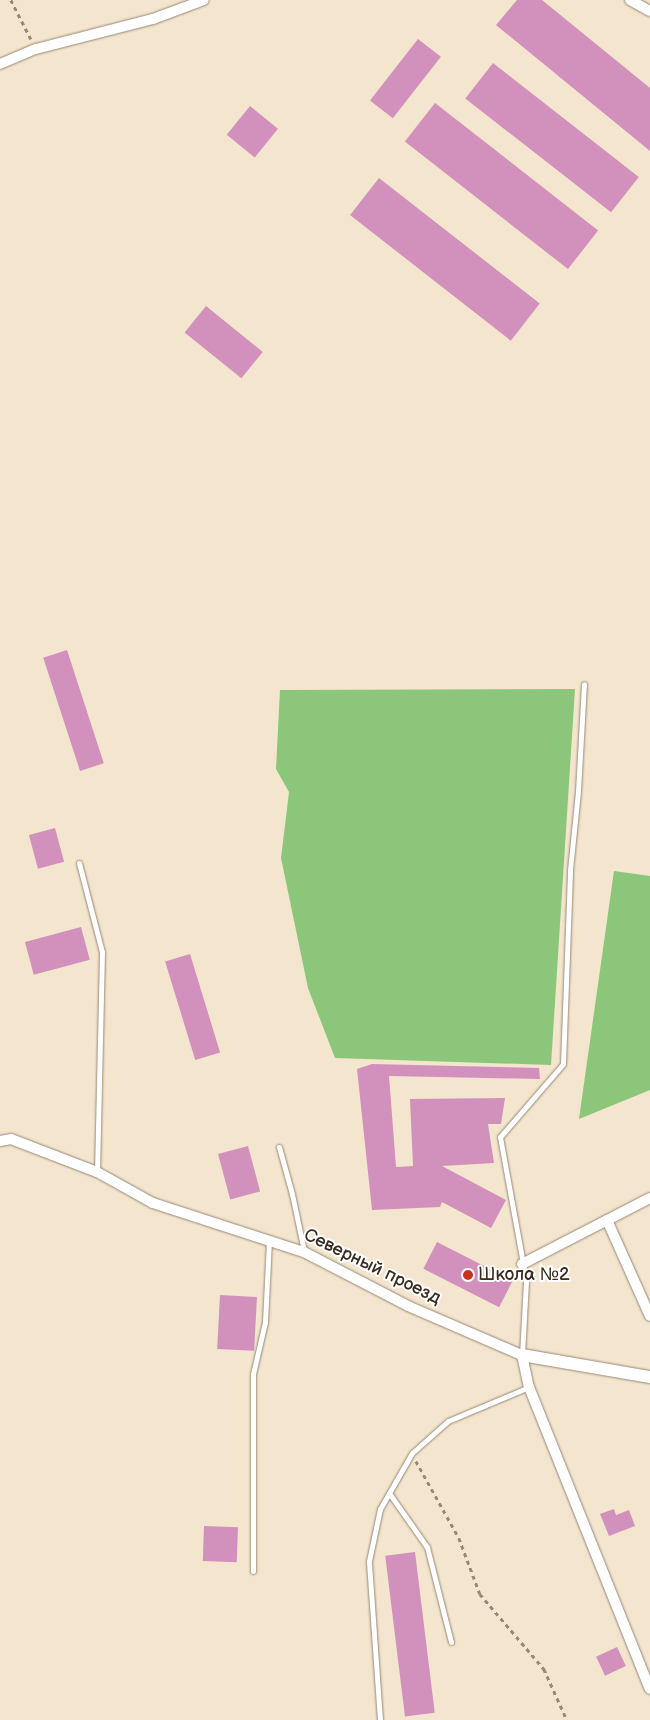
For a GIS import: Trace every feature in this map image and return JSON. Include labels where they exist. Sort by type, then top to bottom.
[{"type":"street","points":[[0,64],[36,49],[153,19],[204,0]]},
{"type":"street","points":[[630,0],[650,11]]},
{"type":"street","name":"Северный проезд","points":[[0,1140],[11,1139],[96,1172],[153,1202],[304,1252],[408,1306],[522,1355],[650,1377]]},
{"type":"street","points":[[522,1264],[650,1198]]},
{"type":"street","points":[[607,1220],[650,1316]]},
{"type":"street","points":[[522,1355],[529,1387],[650,1689]]},
{"type":"lane","points":[[522,1355],[526,1280],[500,1137],[563,1064],[570,870],[578,790],[584,684]]},
{"type":"lane","points":[[79,863],[102,952],[96,1172]]},
{"type":"lane","points":[[279,1147],[292,1194],[304,1252]]},
{"type":"lane","points":[[252,1571],[253,1374],[265,1322],[269,1240]]},
{"type":"lane","points":[[380,1720],[369,1561],[380,1509],[412,1453],[448,1421],[529,1387]]},
{"type":"lane","points":[[389,1493],[427,1548],[451,1642]]},
{"type":"path","points":[[11,0],[36,49]]},
{"type":"path","points":[[412,1453],[458,1538],[480,1594],[544,1669],[567,1720]]},
{"type":"green space","points":[[575,689],[551,1065],[335,1058],[308,988],[281,858],[289,792],[276,769],[280,690]]},
{"type":"green space","points":[[614,871],[650,876],[650,1090],[579,1119]]},
{"type":"building","points":[[517,0],[542,0],[650,88],[650,151],[496,25]]},
{"type":"building","points":[[418,39],[441,57],[393,118],[370,100]]},
{"type":"building","points":[[493,63],[639,177],[611,212],[465,98]]},
{"type":"building","points":[[435,103],[598,230],[568,269],[405,142]]},
{"type":"building","points":[[250,106],[278,129],[255,157],[227,135]]},
{"type":"building","points":[[379,178],[540,304],[511,341],[350,215]]},
{"type":"building","points":[[206,306],[263,352],[241,378],[185,332]]},
{"type":"building","points":[[67,650],[104,763],[80,771],[43,658]]},
{"type":"building","points":[[55,828],[64,862],[38,869],[29,835]]},
{"type":"building","points":[[81,927],[90,960],[34,975],[25,942]]},
{"type":"building","points":[[190,954],[220,1052],[195,1060],[165,962]]},
{"type":"building","points":[[372,1064],[539,1068],[540,1079],[389,1076],[396,1167],[413,1166],[410,1099],[505,1098],[501,1124],[488,1124],[494,1163],[442,1166],[506,1200],[491,1228],[442,1202],[440,1207],[372,1210],[357,1069]]},
{"type":"building","points":[[248,1146],[260,1191],[230,1199],[218,1154]]},
{"type":"building","name":"Школа №2","points":[[437,1242],[513,1281],[499,1307],[423,1269]]},
{"type":"building","points":[[220,1295],[257,1297],[254,1351],[217,1349]]},
{"type":"building","points":[[614,1509],[616,1515],[629,1510],[635,1526],[609,1536],[600,1514]]},
{"type":"building","points":[[204,1526],[238,1527],[237,1562],[203,1561]]},
{"type":"building","points":[[415,1552],[435,1713],[405,1716],[385,1556]]},
{"type":"building","points":[[617,1647],[626,1666],[605,1676],[596,1657]]},
{"type":"place","name":"Школа №2","points":[[468,1275]]}]
